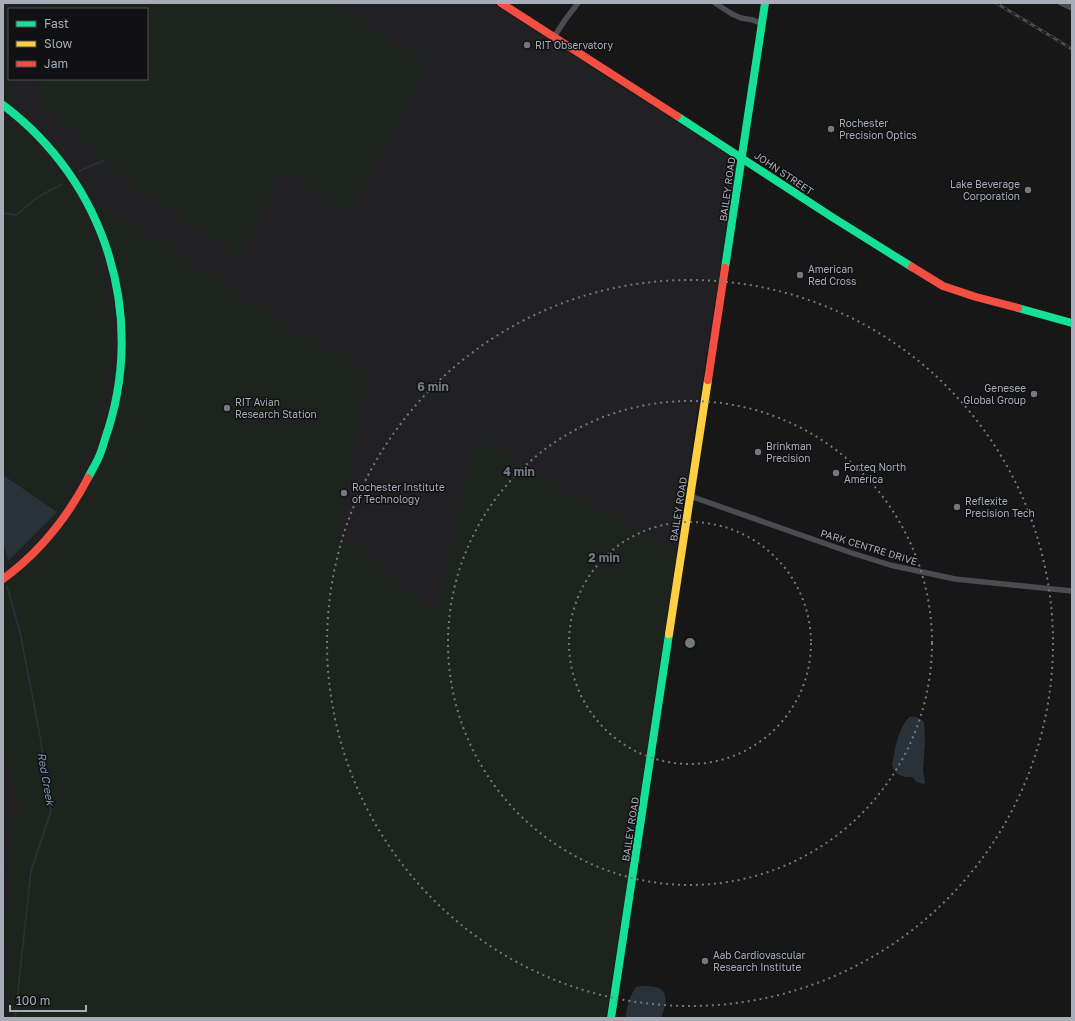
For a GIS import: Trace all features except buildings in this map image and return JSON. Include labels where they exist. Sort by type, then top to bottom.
[{"type":"street","name":"JOHN STREET","points":[[501,3],[742,157],[918,272],[943,286],[976,297],[1072,323]]},
{"type":"street","points":[[554,38],[578,3]]},
{"type":"street","points":[[715,3],[732,14],[762,24]]},
{"type":"street","name":"BAILEY ROAD","points":[[611,1018],[765,3]]},
{"type":"street","points":[[1061,3],[1072,8]]},
{"type":"street","points":[[3,106],[26,123],[50,147],[68,171],[90,208],[102,236],[115,274],[121,311],[122,347],[120,381],[112,422],[90,477],[74,505],[56,528],[33,554],[3,578]]},
{"type":"street","name":"PARK CENTRE DRIVE","points":[[690,496],[890,565],[955,580],[1072,591]]},
{"type":"shaded area","name":"Rochester Institute of Technology","points":[[3,3],[492,3],[734,160],[736,169],[694,434],[621,924],[566,915],[606,1018],[3,1018]]},
{"type":"shaded area","points":[[34,3],[330,3],[429,66],[350,212],[280,172],[240,256],[126,181],[33,98],[42,80],[148,80],[148,8],[40,8]]},
{"type":"shaded area","points":[[3,81],[13,86],[17,92],[16,106],[3,99]]},
{"type":"shaded area","points":[[3,119],[37,148],[61,176],[83,215],[99,256],[107,292],[110,331],[109,365],[99,427],[85,463],[57,512],[3,475]]},
{"type":"shaded area","points":[[100,207],[104,208],[286,326],[368,376],[337,535],[437,613],[474,438],[596,510],[674,553],[676,557],[606,1018],[8,1018],[9,1008],[4,997],[10,956],[5,950],[6,945],[3,944],[3,919],[7,912],[10,892],[7,869],[16,816],[22,806],[3,753],[3,587],[7,587],[7,580],[77,505],[91,482],[103,457],[119,405],[124,377],[126,350],[125,323],[118,275],[98,209]],"holes":[[[9,597],[20,632],[34,709]]]},
{"type":"shaded area","points":[[3,475],[57,512],[8,561],[3,539]]},
{"type":"shaded area","points":[[909,717],[917,717],[924,722],[925,743],[923,770],[925,784],[916,782],[911,777],[899,775],[895,771],[892,764],[902,727]]},
{"type":"shaded area","points":[[636,987],[655,987],[660,989],[665,995],[666,1000],[661,1018],[626,1018],[632,994]]},
{"type":"waterway","points":[[79,171],[103,161]]},
{"type":"waterway","points":[[3,213],[16,215],[38,197],[62,184]]},
{"type":"waterway","name":"Red Creek","points":[[7,587],[20,632],[40,736],[51,811],[31,871],[15,1018]]},
{"type":"railway","points":[[996,3],[1072,49]]},
{"type":"traffic: fast","points":[[725,268],[765,3]]},
{"type":"traffic: fast","points":[[3,105],[39,136],[68,173],[92,212],[109,255],[119,300],[122,346],[117,393],[102,449],[88,478]]},
{"type":"traffic: fast","points":[[677,116],[912,267]]},
{"type":"traffic: fast","points":[[1018,308],[1072,323]]},
{"type":"traffic: fast","points":[[611,1018],[669,634]]},
{"type":"traffic: slow","points":[[669,634],[708,380]]},
{"type":"traffic: jam","points":[[501,3],[677,116]]},
{"type":"traffic: jam","points":[[912,267],[943,286],[976,297],[1018,308]]},
{"type":"traffic: jam","points":[[708,380],[725,268]]},
{"type":"traffic: jam","points":[[3,579],[41,546],[52,533],[71,507],[88,478]]},
{"type":"place","name":"RIT Observatory","points":[[527,45]]},
{"type":"place","name":"Rochester Precision Optics","points":[[831,129]]},
{"type":"place","name":"Lake Beverage Corporation","points":[[1028,190]]},
{"type":"place","name":"American Red Cross","points":[[800,275]]},
{"type":"place","name":"Genesee Global Group","points":[[1034,394]]},
{"type":"place","name":"RIT Avian Research Station","points":[[227,408]]},
{"type":"place","name":"Brinkman Precision","points":[[758,452]]},
{"type":"place","name":"Forteq North America","points":[[836,473]]},
{"type":"place","name":"Rochester Institute of Technology","points":[[344,493]]},
{"type":"place","name":"Reflexite Precision Tech","points":[[957,507]]},
{"type":"place","name":"Aab Cardiovascular Research Institute","points":[[705,961]]}]
